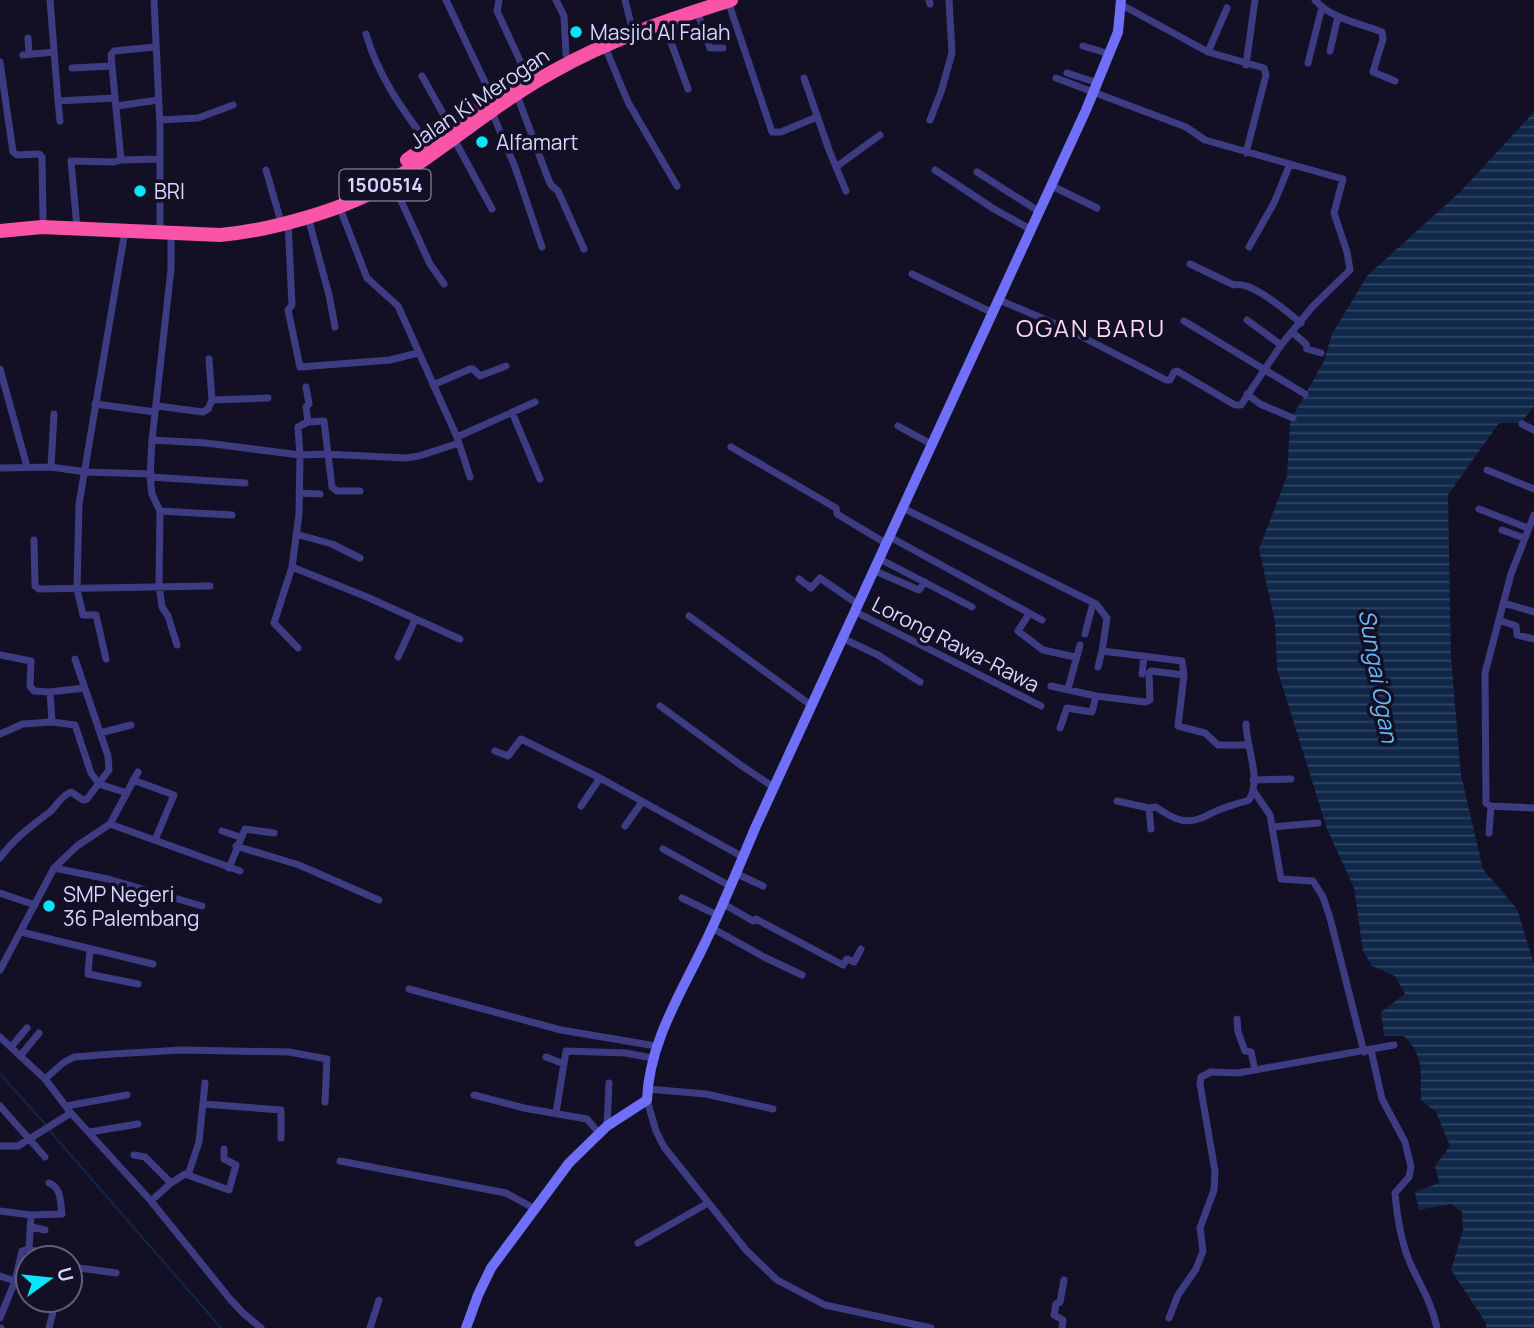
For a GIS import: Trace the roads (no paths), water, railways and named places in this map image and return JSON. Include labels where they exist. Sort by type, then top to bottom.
[{"type":"highway","name":"Jalan Ki Merogan","points":[[0,220],[43,220],[125,230],[242,225],[307,216],[365,196],[392,180],[528,78],[566,54],[698,6],[730,0]]},
{"type":"highway","name":"Jalan Ki Merogan","points":[[492,106],[517,95],[554,71],[698,6]]},
{"type":"highway","name":"Jalan Ki Merogan","points":[[284,218],[365,186],[428,144],[453,133]]},
{"type":"highway","name":"Jalan Ki Merogan","points":[[0,231],[76,224],[164,229]]},
{"type":"street","points":[[50,0],[60,121]]},
{"type":"street","points":[[154,0],[164,229],[171,269],[152,440],[151,475],[152,494],[160,511],[159,585],[162,607],[168,616],[177,645]]},
{"type":"street","points":[[446,0],[492,106],[542,247]]},
{"type":"street","points":[[499,0],[497,11],[528,78]]},
{"type":"street","points":[[556,0],[564,16],[566,54]]},
{"type":"street","points":[[625,0],[632,28]]},
{"type":"street","points":[[730,0],[772,132],[781,132],[817,117]]},
{"type":"street","points":[[930,120],[952,52],[949,0]]},
{"type":"street","points":[[1246,65],[1255,0]]},
{"type":"street","points":[[1315,0],[1338,16],[1382,32],[1383,39],[1373,72],[1395,81]]},
{"type":"street","points":[[931,1328],[897,1324],[825,1305],[791,1289],[759,1265],[664,1147],[656,1132],[647,1094],[652,1058],[1096,88],[1118,32],[1121,2],[1208,52],[1264,68],[1266,71],[1245,153]]},
{"type":"street","points":[[698,6],[710,48],[723,48]]},
{"type":"street","points":[[1308,63],[1322,7]]},
{"type":"street","points":[[1208,52],[1227,8]]},
{"type":"street","points":[[1330,51],[1338,16]]},
{"type":"street","points":[[664,23],[688,89]]},
{"type":"street","points":[[366,34],[387,87],[428,144]]},
{"type":"street","points":[[28,38],[26,55],[54,52]]},
{"type":"street","points":[[1083,46],[1110,54]]},
{"type":"street","points":[[121,160],[111,55],[114,51],[155,47]]},
{"type":"street","points":[[605,47],[628,102],[677,186]]},
{"type":"street","points":[[0,62],[13,152],[17,155],[36,154],[42,157],[43,220]]},
{"type":"street","points":[[72,68],[111,66]]},
{"type":"street","points":[[999,300],[1063,327],[1166,380],[1170,380],[1174,372],[1177,372],[1235,405],[1241,405],[1281,345],[1314,306],[1348,273],[1350,267],[1334,213],[1343,179],[1205,140],[1186,127],[1067,73]]},
{"type":"street","points":[[422,75],[492,209]]},
{"type":"street","points":[[804,78],[846,191]]},
{"type":"street","points":[[1056,78],[1096,88]]},
{"type":"street","points":[[517,95],[547,176],[558,191],[583,249]]},
{"type":"street","points":[[58,101],[158,100]]},
{"type":"street","points":[[160,120],[198,118],[233,105]]},
{"type":"street","points":[[836,167],[880,135]]},
{"type":"street","points":[[76,224],[71,162],[160,159]]},
{"type":"street","points":[[1249,247],[1274,203],[1290,164]]},
{"type":"street","points":[[266,170],[284,218],[292,305],[288,310],[300,367],[390,360],[418,353]]},
{"type":"street","points":[[935,170],[994,209],[1032,230]]},
{"type":"street","points":[[977,172],[1042,208]]},
{"type":"street","points":[[392,180],[430,264],[444,284]]},
{"type":"street","points":[[1051,187],[1097,208]]},
{"type":"street","points":[[338,206],[367,278],[398,306],[458,440],[470,477]]},
{"type":"street","points":[[307,216],[335,327]]},
{"type":"street","points":[[106,659],[96,615],[81,613],[77,589],[79,504],[125,230]]},
{"type":"street","points":[[1190,264],[1234,285],[1254,289],[1300,323]]},
{"type":"street","points":[[912,274],[993,313]]},
{"type":"street","points":[[1247,320],[1281,345]]},
{"type":"street","points":[[1184,321],[1305,394]]},
{"type":"street","points":[[1292,332],[1305,343],[1307,349],[1321,354]]},
{"type":"street","points":[[95,404],[203,412],[208,409],[212,400],[209,359]]},
{"type":"street","points":[[433,385],[470,369],[480,376],[506,366]]},
{"type":"street","points":[[0,369],[26,463]]},
{"type":"street","points":[[306,387],[308,422]]},
{"type":"street","points":[[1247,394],[1260,404],[1293,418]]},
{"type":"street","points":[[212,400],[268,398]]},
{"type":"street","points":[[152,440],[206,443],[300,455],[405,458],[419,456],[458,440],[535,402]]},
{"type":"street","points":[[512,412],[540,479]]},
{"type":"street","points":[[51,467],[54,414]]},
{"type":"street","points":[[298,648],[274,623],[292,567],[296,534],[300,455],[297,429],[308,422],[324,422],[326,454],[334,489],[360,491]]},
{"type":"street","points":[[1522,425],[1534,430]]},
{"type":"street","points":[[898,426],[933,445]]},
{"type":"street","points":[[731,447],[836,508],[837,514],[1042,620]]},
{"type":"street","points":[[0,468],[51,467],[86,472],[245,483]]},
{"type":"street","points":[[1487,470],[1534,489]]},
{"type":"street","points":[[299,493],[320,494]]},
{"type":"street","points":[[903,509],[1093,603],[1107,618],[1098,667]]},
{"type":"street","points":[[1479,509],[1528,528]]},
{"type":"street","points":[[160,511],[232,515]]},
{"type":"street","points":[[1534,515],[1511,574],[1487,662],[1485,682],[1485,801],[1491,806],[1534,808]]},
{"type":"street","points":[[1502,530],[1524,538]]},
{"type":"street","points":[[296,534],[332,544],[360,558]]},
{"type":"street","points":[[34,540],[34,578],[37,588],[210,586]]},
{"type":"street","points":[[880,559],[972,607]]},
{"type":"street","points":[[292,567],[460,639]]},
{"type":"street","points":[[875,571],[919,590],[925,582]]},
{"type":"street","name":"Lorong Rawa-Rawa","points":[[799,579],[811,588],[820,578],[858,609],[1041,706]]},
{"type":"street","points":[[1085,634],[1093,603]]},
{"type":"street","points":[[1504,603],[1534,612]]},
{"type":"street","points":[[1029,614],[1018,631],[1043,650],[1076,657]]},
{"type":"street","points":[[689,616],[812,706]]},
{"type":"street","points":[[398,657],[415,620]]},
{"type":"street","points":[[1499,620],[1516,626],[1517,635],[1534,639]]},
{"type":"street","points":[[844,639],[878,655],[919,682]]},
{"type":"street","points":[[1068,689],[1080,645]]},
{"type":"street","points":[[1102,651],[1179,660],[1183,664],[1184,675],[1178,726],[1205,733],[1218,746],[1249,745]]},
{"type":"street","points":[[0,655],[30,661],[31,688],[34,691],[83,688]]},
{"type":"street","points":[[1142,674],[1144,656]]},
{"type":"street","points":[[0,858],[15,839],[50,811],[66,794],[71,792],[85,800],[110,767],[75,659]]},
{"type":"street","points":[[1051,686],[1145,702],[1150,700],[1149,673],[1153,670],[1184,675]]},
{"type":"street","points":[[50,692],[52,722]]},
{"type":"street","points":[[1060,728],[1067,708],[1091,712],[1096,695]]},
{"type":"street","points":[[660,706],[775,788]]},
{"type":"street","points":[[0,733],[23,724],[52,722],[75,725],[88,769],[99,784],[127,793]]},
{"type":"street","points":[[1117,801],[1156,807],[1169,816],[1192,822],[1249,800],[1253,780],[1246,724]]},
{"type":"street","points":[[100,733],[131,725]]},
{"type":"street","points":[[495,751],[508,757],[521,738],[743,857]]},
{"type":"street","points":[[0,970],[54,868],[76,846],[110,824],[138,772]]},
{"type":"street","points":[[581,806],[600,778]]},
{"type":"street","points":[[1253,780],[1291,779]]},
{"type":"street","points":[[133,780],[174,795],[155,840]]},
{"type":"street","points":[[1253,790],[1270,815],[1281,879],[1310,880],[1317,885],[1330,918],[1340,964],[1382,1099],[1405,1142],[1411,1167],[1409,1177],[1395,1197],[1404,1245],[1432,1305],[1437,1328]]},
{"type":"street","points":[[625,827],[642,803]]},
{"type":"street","points":[[1489,833],[1491,806]]},
{"type":"street","points":[[1149,808],[1151,829]]},
{"type":"street","points":[[1272,827],[1318,823]]},
{"type":"street","points":[[110,824],[240,871]]},
{"type":"street","points":[[229,868],[240,836],[246,828],[274,833]]},
{"type":"street","points":[[222,831],[240,836]]},
{"type":"street","points":[[236,846],[299,865],[379,901]]},
{"type":"street","points":[[663,849],[730,886]]},
{"type":"street","points":[[54,868],[108,879],[202,906]]},
{"type":"street","points":[[736,873],[764,886]]},
{"type":"street","points":[[0,893],[35,905]]},
{"type":"street","points":[[682,898],[717,915]]},
{"type":"street","points":[[722,903],[843,965],[847,959],[854,962],[862,948]]},
{"type":"street","points":[[712,928],[763,959],[802,975]]},
{"type":"street","points":[[20,932],[153,964]]},
{"type":"street","points":[[0,948],[10,952]]},
{"type":"street","points":[[90,949],[88,974],[138,984]]},
{"type":"street","points":[[409,989],[561,1030],[656,1046]]},
{"type":"street","points":[[1237,1019],[1238,1032],[1245,1051],[1251,1052],[1255,1070]]},
{"type":"street","points":[[11,1047],[27,1028]]},
{"type":"street","points":[[20,1056],[39,1033]]},
{"type":"street","points":[[0,1037],[45,1079],[151,1200],[230,1299],[261,1328]]},
{"type":"street","points":[[1169,1318],[1178,1295],[1196,1269],[1203,1251],[1199,1228],[1215,1184],[1216,1174],[1200,1078],[1215,1071],[1238,1073],[1394,1045]]},
{"type":"street","points":[[45,1079],[74,1057],[181,1050],[289,1052],[326,1059],[325,1102]]},
{"type":"street","points":[[555,1113],[566,1051],[626,1053],[652,1058]]},
{"type":"street","points":[[546,1057],[564,1064]]},
{"type":"street","points":[[188,1175],[199,1145],[205,1083]]},
{"type":"street","points":[[603,1130],[609,1083]]},
{"type":"street","points":[[0,1146],[18,1146],[69,1109],[127,1094]]},
{"type":"street","points":[[466,1328],[491,1268],[569,1163],[603,1130],[647,1094],[706,1094],[773,1109]]},
{"type":"street","points":[[474,1095],[524,1108],[587,1119],[603,1130]]},
{"type":"street","points":[[203,1104],[281,1110],[281,1138]]},
{"type":"street","points":[[0,1106],[32,1138],[45,1157]]},
{"type":"street","points":[[90,1132],[138,1124]]},
{"type":"street","points":[[151,1200],[184,1174],[229,1190],[236,1164],[224,1159],[224,1149]]},
{"type":"street","points":[[134,1155],[145,1157],[171,1183]]},
{"type":"street","points":[[340,1161],[506,1193],[535,1209]]},
{"type":"street","points":[[0,1211],[31,1215],[62,1214],[59,1191],[55,1185],[49,1183]]},
{"type":"street","points":[[638,1243],[708,1203]]},
{"type":"street","points":[[30,1244],[31,1215]]},
{"type":"street","points":[[32,1227],[45,1230]]},
{"type":"street","points":[[84,1269],[116,1273]]},
{"type":"street","points":[[1062,1328],[1063,1320],[1054,1315],[1056,1304],[1060,1302],[1063,1280]]},
{"type":"street","points":[[0,1318],[14,1283]]},
{"type":"street","points":[[370,1328],[379,1300]]},
{"type":"water","name":"Sungai Ogan","points":[[1534,112],[1534,406],[1521,423],[1499,423],[1448,495],[1451,658],[1461,775],[1483,869],[1517,909],[1534,964],[1534,1328],[1486,1328],[1486,1323],[1451,1270],[1463,1230],[1462,1212],[1451,1204],[1419,1210],[1415,1192],[1439,1183],[1435,1166],[1450,1146],[1436,1112],[1421,1100],[1420,1065],[1411,1044],[1404,1036],[1384,1036],[1381,1012],[1405,994],[1395,976],[1372,966],[1363,951],[1354,888],[1327,829],[1277,669],[1275,622],[1259,549],[1287,476],[1290,421],[1324,361],[1332,334],[1367,276],[1460,192]]},
{"type":"waterway","points":[[0,1074],[46,1125]]},
{"type":"waterway","points":[[49,1130],[221,1328]]},
{"type":"place","name":"Masjid Al Falah","points":[[576,32]]},
{"type":"place","name":"Alfamart","points":[[482,142]]},
{"type":"place","name":"BRI","points":[[140,191]]},
{"type":"place","name":"SMP Negeri 36 Palembang","points":[[49,906]]},
{"type":"district","name":"OGAN BARU","points":[[1091,327]]}]
